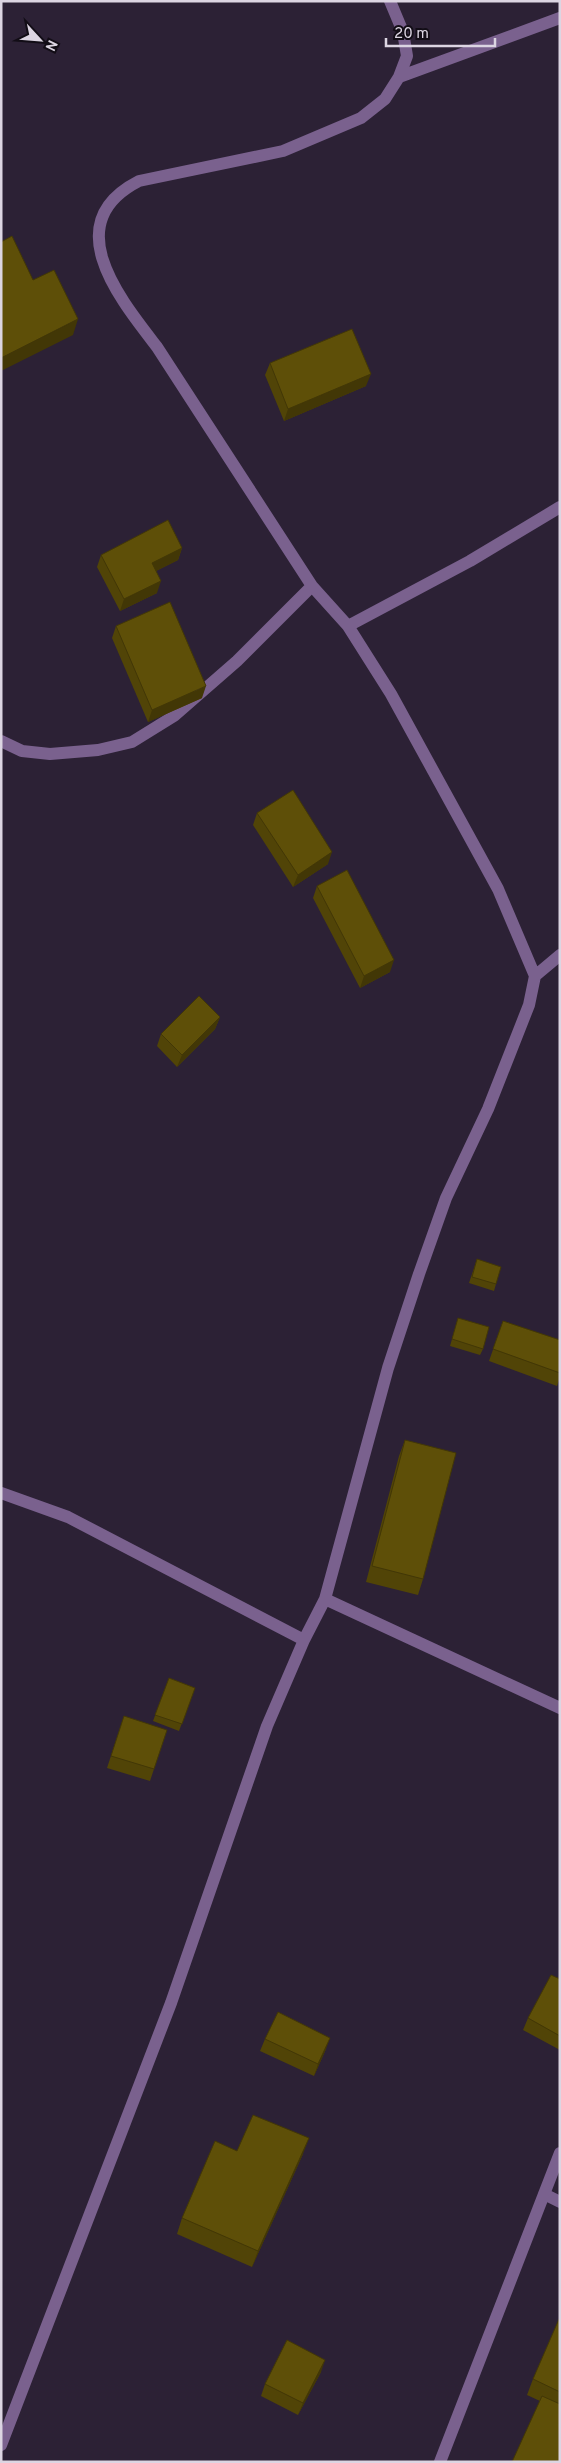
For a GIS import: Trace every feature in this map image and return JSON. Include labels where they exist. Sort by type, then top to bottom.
[{"type":"street","points":[[1,2445],[171,2003],[267,1726],[304,1640],[325,1599],[388,1368],[419,1274],[446,1198],[488,1109],[529,1005],[535,976],[498,889],[391,694],[348,626],[312,586],[157,348],[130,313],[105,271],[99,248],[100,228],[108,206],[120,191],[139,182],[283,151],[361,118],[385,99],[399,77],[407,56],[403,32],[390,1]]},
{"type":"street","points":[[399,77],[560,18]]},
{"type":"street","points":[[348,626],[470,561],[560,507]]},
{"type":"street","points":[[1,741],[22,751],[50,754],[98,750],[132,742],[174,716],[237,661],[312,586]]},
{"type":"street","points":[[535,976],[560,955]]},
{"type":"street","points":[[1,1493],[68,1517],[304,1640]]},
{"type":"street","points":[[325,1599],[560,1708]]},
{"type":"street","points":[[440,2462],[560,2153]]},
{"type":"street","points":[[544,2194],[560,2202]]},
{"type":"building","points":[[12,236],[33,280],[54,270],[78,319],[1,358],[1,242]]},
{"type":"building","points":[[352,329],[371,374],[288,409],[270,363]]},
{"type":"building","points":[[168,520],[182,548],[152,563],[161,581],[124,599],[101,555]]},
{"type":"building","points":[[170,602],[206,686],[152,710],[116,626]]},
{"type":"building","points":[[293,790],[332,852],[298,875],[257,813]]},
{"type":"building","points":[[347,870],[394,960],[364,976],[317,886]]},
{"type":"building","points":[[199,996],[220,1017],[182,1055],[161,1034]]},
{"type":"building","points":[[477,1259],[501,1267],[496,1284],[472,1277]]},
{"type":"building","points":[[458,1318],[489,1327],[483,1349],[452,1339]]},
{"type":"building","points":[[503,1321],[560,1340],[560,1373],[493,1349]]},
{"type":"building","points":[[405,1440],[456,1453],[423,1579],[372,1566]]},
{"type":"building","points":[[169,1678],[195,1688],[182,1724],[155,1715]]},
{"type":"building","points":[[124,1716],[167,1730],[154,1769],[111,1756]]},
{"type":"building","points":[[551,1975],[560,1979],[560,2036],[528,2018]]},
{"type":"building","points":[[278,2012],[330,2038],[318,2064],[265,2039]]},
{"type":"building","points":[[253,2115],[309,2138],[258,2251],[182,2218],[215,2141],[237,2151]]},
{"type":"building","points":[[560,2319],[560,2392],[533,2379]]},
{"type":"building","points":[[287,2340],[325,2360],[303,2403],[265,2384]]},
{"type":"building","points":[[542,2396],[560,2404],[560,2462],[512,2462]]}]
